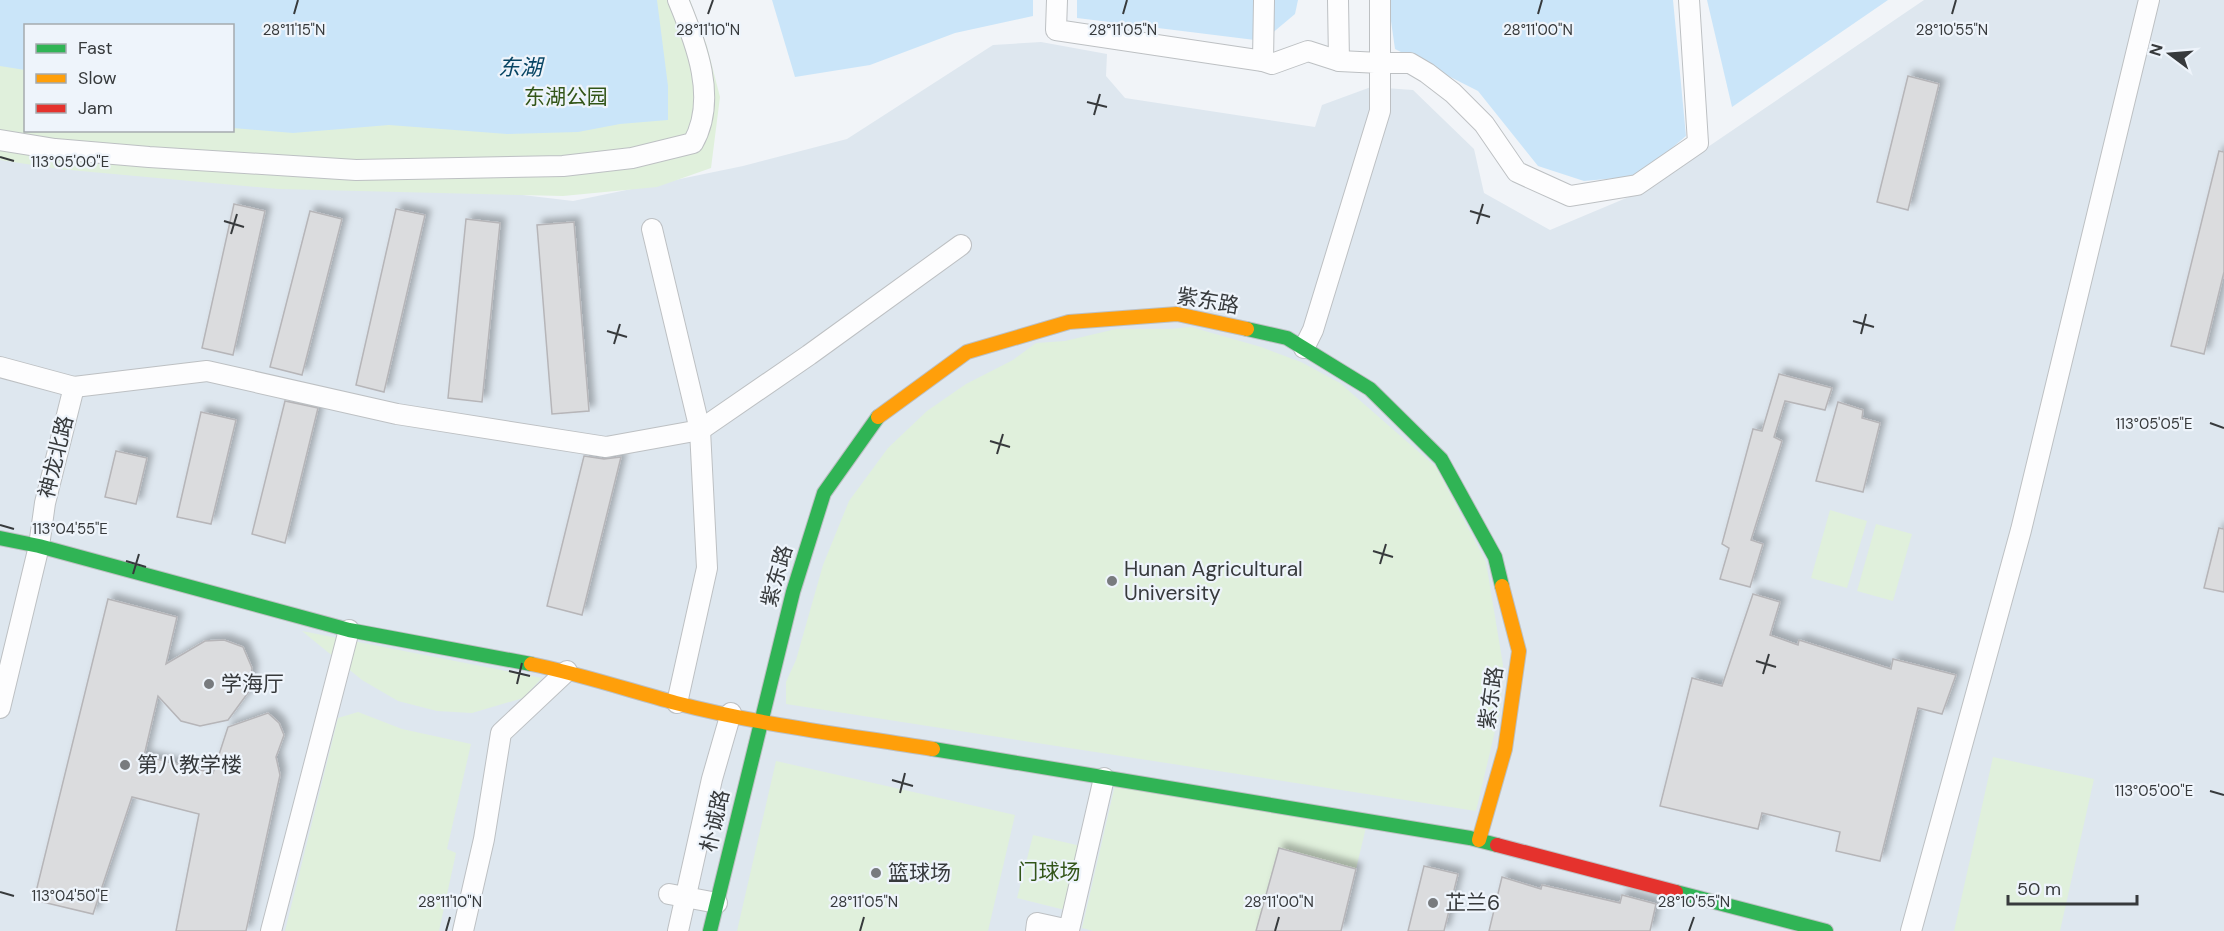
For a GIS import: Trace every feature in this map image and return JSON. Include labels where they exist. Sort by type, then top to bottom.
[{"type":"street","points":[[0,140],[149,157],[356,170],[563,166],[632,158],[693,143],[701,129],[702,68],[691,31],[678,0]]},
{"type":"street","points":[[1057,0],[1056,30],[1263,55],[1272,64],[1308,51],[1339,61],[1410,63],[1453,93],[1484,124],[1517,172],[1570,196],[1637,185],[1698,144],[1689,0]]},
{"type":"street","points":[[1263,55],[1264,0]]},
{"type":"street","points":[[1338,0],[1339,61]]},
{"type":"street","points":[[1304,348],[1313,330],[1380,111],[1380,0]]},
{"type":"street","points":[[1911,931],[2021,530],[2149,0]]},
{"type":"street","points":[[652,229],[700,430],[707,568],[677,703]]},
{"type":"street","points":[[74,387],[207,371],[397,414],[606,447],[700,430],[809,355],[961,245]]},
{"type":"street","name":"紫东路","points":[[760,721],[794,592],[824,493],[876,419],[967,352],[1069,322],[1177,314],[1287,338],[1370,389],[1441,459],[1495,557],[1519,651],[1505,749],[1479,840]]},
{"type":"street","name":"神龙北路","points":[[0,367],[74,387],[45,503],[39,546],[0,708]]},
{"type":"street","points":[[0,538],[39,546],[349,630],[567,671],[677,703],[760,721],[1479,840],[1826,931]]},
{"type":"street","points":[[271,931],[349,630]]},
{"type":"street","points":[[463,931],[484,839],[501,733],[567,671]]},
{"type":"street","points":[[678,931],[678,895],[731,713]]},
{"type":"street","name":"朴诚路","points":[[710,931],[760,721]]},
{"type":"street","points":[[1036,931],[1037,922],[1069,930],[1104,778]]},
{"type":"street","points":[[678,895],[717,903]]},
{"type":"shaded area","name":"Hunan Agricultural University","points":[[1924,0],[2224,0],[2224,931],[0,931],[0,155],[73,170],[430,184],[573,201],[743,166],[847,139],[993,45],[1041,42],[1107,54],[1106,76],[1125,98],[1315,127],[1322,105],[1371,87],[1413,90],[1474,149],[1484,193],[1550,230],[1643,191]]},
{"type":"green space","name":"东湖公园","points":[[0,0],[690,0],[707,46],[720,97],[711,168],[657,187],[563,196],[279,189],[59,169],[0,160]]},
{"type":"green space","points":[[1191,327],[1261,347],[1301,362],[1340,383],[1436,467],[1486,562],[1503,665],[1500,710],[1476,811],[786,704],[786,682],[796,660],[823,565],[849,501],[888,448],[927,411],[966,384],[1013,360],[1036,343],[1065,341],[1116,329]]},
{"type":"green space","points":[[1830,510],[1867,521],[1847,588],[1811,578]]},
{"type":"green space","points":[[1876,524],[1912,534],[1893,601],[1857,591]]},
{"type":"green space","points":[[302,631],[542,678],[523,698],[472,713],[437,711],[398,701],[362,680]]},
{"type":"green space","points":[[358,712],[402,729],[471,744],[447,849],[456,853],[439,931],[285,931],[338,718]]},
{"type":"green space","points":[[1993,757],[2094,779],[2060,931],[1954,931]]},
{"type":"green space","name":"篮球场","points":[[776,761],[1015,815],[988,931],[737,931]]},
{"type":"green space","points":[[1115,785],[1367,823],[1356,869],[1279,848],[1256,931],[1093,931],[1082,928]]},
{"type":"green space","name":"门球场","points":[[1033,835],[1081,846],[1065,910],[1017,898]]},
{"type":"water","name":"东湖","points":[[0,0],[657,0],[668,86],[668,120],[620,124],[578,132],[507,134],[389,125],[293,133],[234,128],[234,24],[24,24],[24,70],[0,66]]},
{"type":"water","points":[[772,0],[1033,0],[1033,16],[955,33],[870,65],[795,77]]},
{"type":"water","points":[[1077,0],[1298,0],[1295,14],[1263,41],[1077,18]]},
{"type":"water","points":[[1388,0],[1673,0],[1686,136],[1639,176],[1584,181],[1538,166],[1478,91],[1395,49]]},
{"type":"water","points":[[1707,0],[1888,0],[1732,107]]},
{"type":"building","points":[[1908,76],[1939,84],[1908,210],[1877,202]]},
{"type":"building","points":[[2219,151],[2224,152],[2224,272],[2204,354],[2171,346]]},
{"type":"building","points":[[234,204],[265,211],[233,355],[202,348]]},
{"type":"building","points":[[396,209],[425,215],[384,392],[356,385]]},
{"type":"building","points":[[310,211],[342,219],[302,375],[270,367]]},
{"type":"building","points":[[466,219],[500,223],[482,402],[448,398]]},
{"type":"building","points":[[574,222],[589,411],[552,414],[537,225]]},
{"type":"building","points":[[1779,374],[1832,388],[1825,410],[1785,401],[1774,437],[1782,441],[1751,540],[1763,544],[1750,587],[1720,579],[1729,548],[1722,544],[1753,429],[1762,431]]},
{"type":"building","points":[[285,401],[318,408],[285,543],[252,534]]},
{"type":"building","points":[[1838,402],[1863,410],[1862,418],[1880,423],[1863,492],[1816,481]]},
{"type":"building","points":[[201,412],[236,420],[211,524],[177,517]]},
{"type":"building","points":[[116,451],[147,458],[136,504],[105,497]]},
{"type":"building","points":[[584,456],[604,459],[621,457],[582,615],[547,606]]},
{"type":"building","points":[[2219,528],[2224,529],[2224,592],[2204,588]]},
{"type":"building","points":[[1753,594],[1780,602],[1770,635],[1798,645],[1799,640],[1891,669],[1893,659],[1956,675],[1942,714],[1918,708],[1880,861],[1836,851],[1840,832],[1762,813],[1758,829],[1660,806],[1692,678],[1722,686]]},
{"type":"building","name":"第八教学楼","points":[[108,599],[177,617],[166,664],[205,641],[224,640],[243,647],[252,668],[250,690],[228,720],[200,726],[181,721],[158,696],[144,756],[213,773],[228,727],[268,713],[279,723],[284,735],[276,757],[280,775],[246,931],[176,931],[199,814],[132,797],[93,914],[34,900]]},
{"type":"building","points":[[1279,848],[1356,869],[1341,931],[1256,931]]},
{"type":"building","name":"芷兰6","points":[[1424,866],[1458,874],[1444,931],[1408,931]]},
{"type":"building","points":[[1502,877],[1541,889],[1542,885],[1620,903],[1622,895],[1656,904],[1650,931],[1489,931]]},
{"type":"traffic: fast","points":[[1247,329],[1287,338],[1370,389],[1441,459],[1495,557],[1502,586]]},
{"type":"traffic: fast","points":[[710,931],[793,592],[824,493],[878,417]]},
{"type":"traffic: fast","points":[[0,538],[39,546],[349,630],[531,664]]},
{"type":"traffic: fast","points":[[933,749],[1470,838],[1497,845]]},
{"type":"traffic: fast","points":[[1676,892],[1826,931]]},
{"type":"traffic: slow","points":[[878,417],[967,352],[1069,322],[1177,314],[1247,329]]},
{"type":"traffic: slow","points":[[1479,840],[1505,749],[1519,651],[1502,586]]},
{"type":"traffic: slow","points":[[531,664],[740,718],[933,749]]},
{"type":"traffic: jam","points":[[1497,845],[1676,892]]},
{"type":"place","name":"Hunan Agricultural University","points":[[1112,581]]},
{"type":"place","name":"学海厅","points":[[209,684]]},
{"type":"place","name":"第八教学楼","points":[[125,765]]},
{"type":"place","name":"篮球场","points":[[876,873]]},
{"type":"place","name":"芷兰6","points":[[1433,903]]}]
